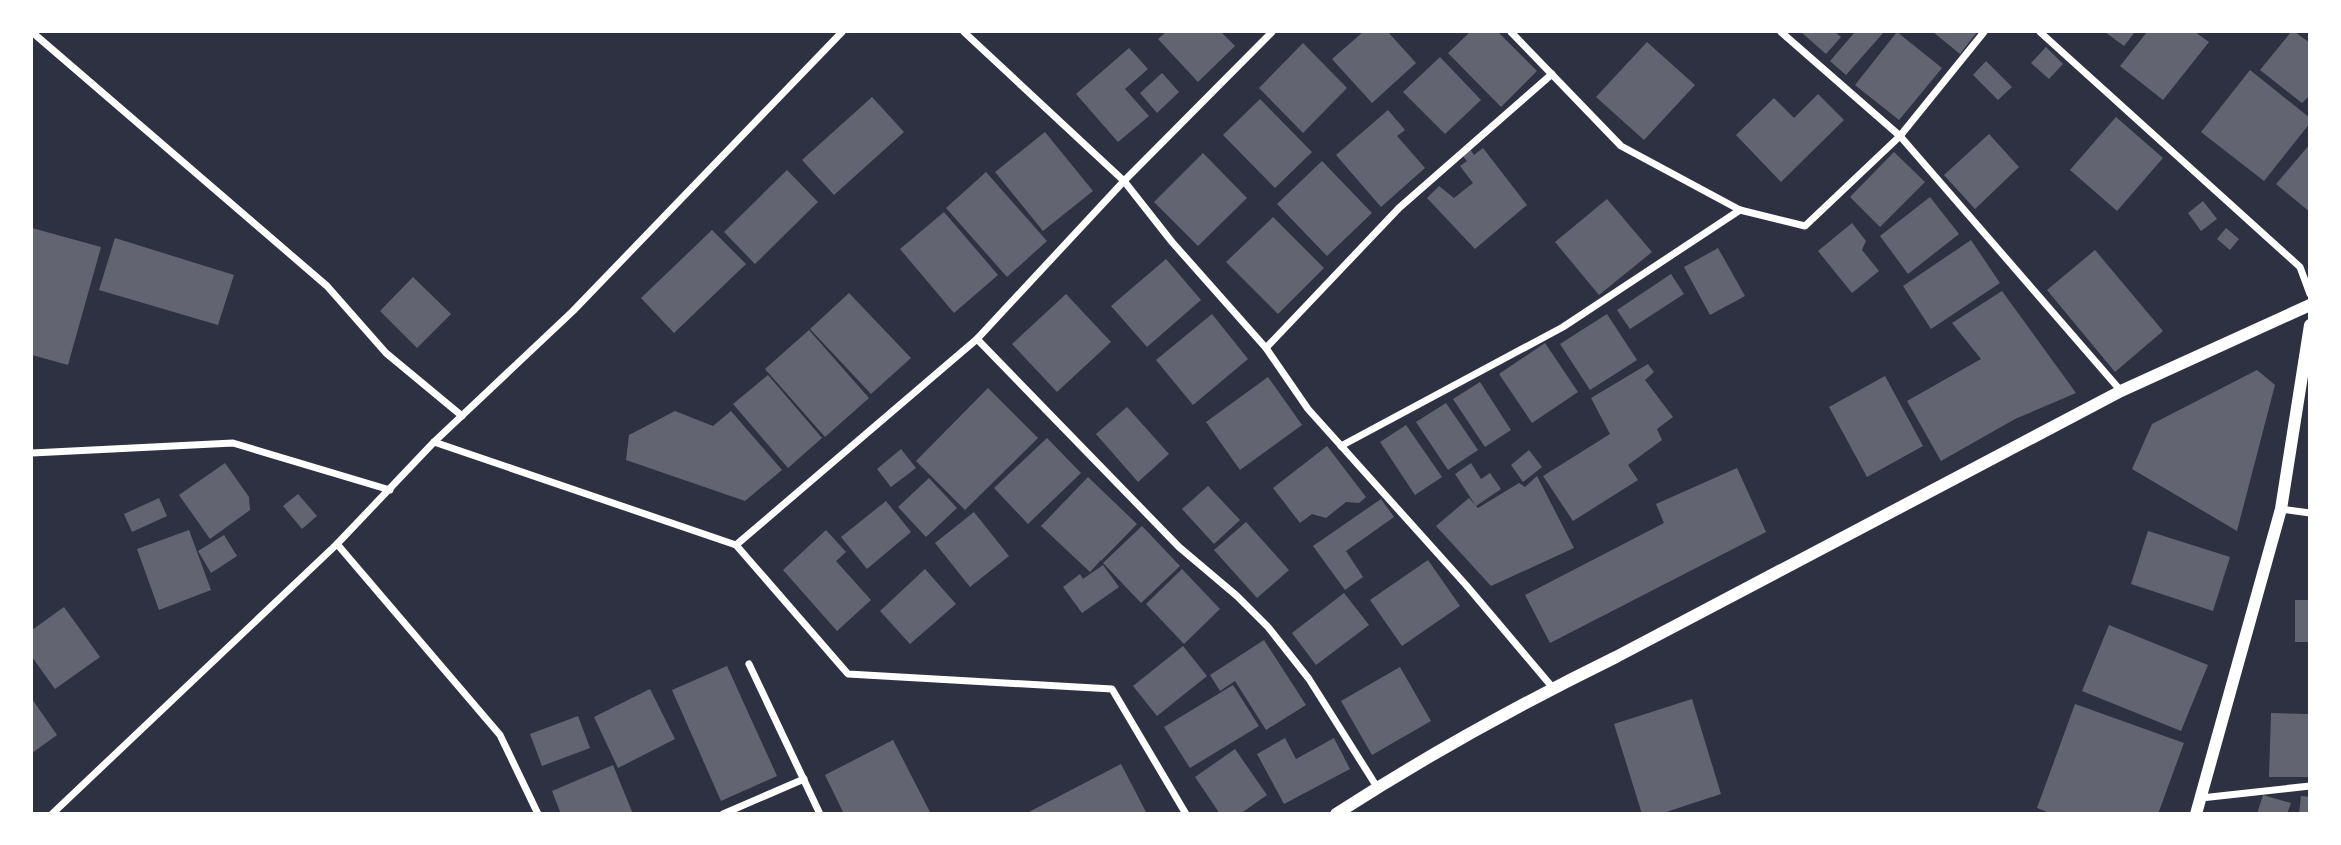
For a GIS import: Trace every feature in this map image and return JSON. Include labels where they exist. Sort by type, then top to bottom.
[{"type":"street","points":[[32,32],[327,286],[386,353],[462,416]]},
{"type":"street","points":[[52,814],[337,544],[434,442],[573,311],[842,32]]},
{"type":"street","points":[[964,32],[1124,181],[1172,242],[1266,348],[1308,410],[1466,585],[1553,688]]},
{"type":"street","points":[[736,545],[977,339],[1124,181],[1272,32]]},
{"type":"street","points":[[1511,32],[1620,146],[1740,210],[1805,226],[1900,136],[1984,32]]},
{"type":"street","points":[[1781,32],[1900,136],[2120,391]]},
{"type":"street","points":[[2040,32],[2300,267],[2309,294]]},
{"type":"street","points":[[1266,348],[1399,208],[1552,74]]},
{"type":"street","points":[[1341,446],[1563,327],[1740,210]]},
{"type":"street","points":[[1336,814],[1377,787],[1553,688],[1629,651],[2120,391],[2309,305]]},
{"type":"street","points":[[2196,814],[2281,509],[2309,325]]},
{"type":"street","points":[[977,339],[1179,547],[1237,596],[1268,627],[1309,679],[1377,787]]},
{"type":"street","points":[[434,442],[736,545],[848,674],[1112,689],[1186,814]]},
{"type":"street","points":[[32,453],[233,443],[390,490]]},
{"type":"street","points":[[2281,509],[2309,513]]},
{"type":"street","points":[[337,544],[500,735],[538,814]]},
{"type":"street","points":[[749,664],[820,814]]},
{"type":"street","points":[[723,814],[804,779]]},
{"type":"street","points":[[2201,798],[2309,786]]},
{"type":"building","points":[[1166,32],[1221,32],[1235,46],[1198,82],[1158,39]]},
{"type":"building","points":[[1363,32],[1388,32],[1416,63],[1372,103],[1332,59]]},
{"type":"building","points":[[1470,32],[1498,32],[1537,71],[1501,107],[1448,53]]},
{"type":"building","points":[[1801,32],[1835,32],[1841,37],[1826,54]]},
{"type":"building","points":[[1855,32],[1884,32],[1846,75],[1830,61]]},
{"type":"building","points":[[1897,32],[1942,68],[1899,120],[1855,85]]},
{"type":"building","points":[[1933,32],[1977,32],[1960,54]]},
{"type":"building","points":[[2105,32],[2135,32],[2124,46]]},
{"type":"building","points":[[2147,32],[2195,32],[2209,42],[2163,100],[2120,66]]},
{"type":"building","points":[[2291,32],[2310,43],[2310,95],[2302,103],[2260,70]]},
{"type":"building","points":[[1647,42],[1695,85],[1644,140],[1596,97]]},
{"type":"building","points":[[1303,43],[1347,88],[1303,133],[1259,88]]},
{"type":"building","points":[[2046,47],[2063,64],[2049,79],[2031,63]]},
{"type":"building","points":[[1129,48],[1148,69],[1125,89],[1149,116],[1118,142],[1076,94]]},
{"type":"building","points":[[1440,57],[1481,100],[1445,134],[1403,92]]},
{"type":"building","points":[[1986,61],[2012,87],[1998,100],[1973,75]]},
{"type":"building","points":[[2250,70],[2310,118],[2310,123],[2264,181],[2201,132]]},
{"type":"building","points":[[1162,73],[1179,92],[1157,113],[1140,93]]},
{"type":"building","points":[[1818,94],[1844,120],[1781,182],[1736,135],[1774,98],[1794,118]]},
{"type":"building","points":[[872,97],[904,132],[834,195],[802,160]]},
{"type":"building","points":[[1260,99],[1312,152],[1275,188],[1223,135]]},
{"type":"building","points":[[1388,110],[1405,130],[1397,136],[1425,168],[1381,207],[1336,155]]},
{"type":"building","points":[[2116,117],[2163,158],[2117,211],[2070,170]]},
{"type":"building","points":[[1045,132],[1093,191],[1043,231],[995,172]]},
{"type":"building","points":[[1989,134],[2019,167],[1975,209],[1944,175]]},
{"type":"building","points":[[2310,144],[2310,212],[2276,184]]},
{"type":"building","points":[[1483,148],[1527,205],[1475,249],[1427,198],[1439,186],[1454,198],[1473,183],[1460,166],[1467,161],[1462,155],[1470,149],[1474,155]]},
{"type":"building","points":[[1894,152],[1925,182],[1880,227],[1850,197]]},
{"type":"building","points":[[1203,153],[1247,198],[1198,246],[1154,202]]},
{"type":"building","points":[[1322,161],[1372,213],[1327,256],[1277,204]]},
{"type":"building","points":[[787,170],[818,202],[755,264],[724,232]]},
{"type":"building","points":[[986,172],[1047,241],[1007,277],[946,208]]},
{"type":"building","points":[[1930,197],[1959,234],[1908,274],[1880,236]]},
{"type":"building","points":[[1607,199],[1652,252],[1599,295],[1555,242]]},
{"type":"building","points":[[2203,201],[2217,219],[2201,231],[2188,213]]},
{"type":"building","points":[[944,212],[998,275],[954,313],[900,249]]},
{"type":"building","points":[[1273,217],[1324,268],[1278,314],[1226,262]]},
{"type":"building","points":[[1852,223],[1866,241],[1862,250],[1879,271],[1852,293],[1818,251]]},
{"type":"building","points":[[32,228],[101,247],[68,365],[32,355]]},
{"type":"building","points":[[2226,228],[2239,239],[2230,250],[2217,239]]},
{"type":"building","points":[[712,230],[746,264],[674,333],[641,298]]},
{"type":"building","points":[[115,238],[234,275],[218,325],[99,290]]},
{"type":"building","points":[[1971,240],[2000,283],[1931,329],[1903,286]]},
{"type":"building","points":[[1718,248],[1745,296],[1710,315],[1684,267]]},
{"type":"building","points":[[2095,250],[2163,331],[2115,372],[2047,290]]},
{"type":"building","points":[[1166,259],[1201,300],[1147,347],[1111,306]]},
{"type":"building","points":[[1671,274],[1684,294],[1630,329],[1617,310]]},
{"type":"building","points":[[413,277],[451,314],[417,348],[380,311]]},
{"type":"building","points":[[2002,291],[2076,393],[2015,419],[1941,461],[1907,401],[1981,359],[1952,323]]},
{"type":"building","points":[[849,293],[911,358],[871,394],[810,329]]},
{"type":"building","points":[[1066,294],[1111,342],[1057,392],[1012,344]]},
{"type":"building","points":[[1212,314],[1248,359],[1193,405],[1156,360]]},
{"type":"building","points":[[1607,314],[1637,360],[1590,390],[1560,344]]},
{"type":"building","points":[[809,330],[869,398],[825,437],[765,369]]},
{"type":"building","points":[[1545,343],[1578,392],[1532,423],[1499,374]]},
{"type":"building","points":[[1648,364],[1654,372],[1645,380],[1673,417],[1657,429],[1662,440],[1628,465],[1638,480],[1573,521],[1543,476],[1610,434],[1591,398]]},
{"type":"building","points":[[2257,370],[2275,385],[2237,531],[2132,469],[2152,424]]},
{"type":"building","points":[[768,375],[822,438],[788,468],[733,404]]},
{"type":"building","points":[[1885,376],[1923,446],[1867,477],[1829,407]]},
{"type":"building","points":[[1268,377],[1302,425],[1240,470],[1206,422]]},
{"type":"building","points":[[1480,382],[1511,430],[1485,447],[1453,399]]},
{"type":"building","points":[[988,388],[1038,438],[965,510],[916,461]]},
{"type":"building","points":[[1446,403],[1478,450],[1448,470],[1416,422]]},
{"type":"building","points":[[1127,407],[1169,454],[1138,482],[1096,434]]},
{"type":"building","points":[[675,411],[713,426],[731,411],[782,470],[745,501],[626,460],[629,435]]},
{"type":"building","points":[[1406,425],[1442,477],[1415,495],[1380,442]]},
{"type":"building","points":[[1047,438],[1081,473],[1028,524],[994,488]]},
{"type":"building","points":[[1327,446],[1366,497],[1359,503],[1346,502],[1326,518],[1312,514],[1300,523],[1273,488]]},
{"type":"building","points":[[901,449],[916,468],[891,487],[877,469]]},
{"type":"building","points":[[1529,450],[1542,467],[1523,482],[1511,465]]},
{"type":"building","points":[[225,463],[249,497],[250,510],[210,539],[179,495]]},
{"type":"building","points":[[1471,463],[1481,479],[1490,473],[1501,489],[1476,506],[1455,474]]},
{"type":"building","points":[[1737,468],[1766,532],[1550,643],[1525,595],[1664,523],[1656,504]]},
{"type":"building","points":[[1537,476],[1574,548],[1491,586],[1436,526],[1469,498],[1478,508],[1519,483],[1525,487]]},
{"type":"building","points":[[1088,477],[1137,524],[1101,561],[1099,559],[1090,572],[1041,526]]},
{"type":"building","points":[[929,478],[957,508],[926,537],[898,507]]},
{"type":"building","points":[[1208,486],[1240,520],[1214,544],[1182,509]]},
{"type":"building","points":[[298,494],[317,516],[302,529],[283,506]]},
{"type":"building","points":[[159,498],[167,516],[132,532],[124,514]]},
{"type":"building","points":[[1381,499],[1394,517],[1346,551],[1363,577],[1345,590],[1313,546]]},
{"type":"building","points":[[886,501],[911,532],[867,569],[841,537]]},
{"type":"building","points":[[974,512],[1009,556],[970,587],[935,543]]},
{"type":"building","points":[[1246,522],[1289,570],[1257,598],[1214,550]]},
{"type":"building","points":[[1142,526],[1180,566],[1141,603],[1103,563]]},
{"type":"building","points":[[189,530],[211,590],[159,610],[137,549]]},
{"type":"building","points":[[826,530],[846,552],[836,561],[871,600],[837,631],[783,570]]},
{"type":"building","points":[[2148,531],[2230,557],[2213,611],[2131,584]]},
{"type":"building","points":[[224,535],[237,556],[211,573],[198,551]]},
{"type":"building","points":[[1428,560],[1460,606],[1402,646],[1370,600]]},
{"type":"building","points":[[1103,565],[1119,587],[1082,613],[1063,587],[1080,574],[1083,579]]},
{"type":"building","points":[[925,569],[956,604],[910,644],[880,611]]},
{"type":"building","points":[[1182,569],[1220,609],[1184,644],[1146,604]]},
{"type":"building","points":[[1344,593],[1369,625],[1316,665],[1292,633]]},
{"type":"building","points":[[2295,600],[2310,600],[2310,642],[2295,642]]},
{"type":"building","points":[[64,607],[100,657],[55,689],[32,657],[32,630]]},
{"type":"building","points":[[2109,625],[2208,665],[2181,731],[2082,691]]},
{"type":"building","points":[[1264,640],[1306,705],[1266,730],[1235,681],[1220,691],[1210,675]]},
{"type":"building","points":[[1183,646],[1207,676],[1157,716],[1133,686]]},
{"type":"building","points":[[727,666],[777,776],[721,801],[672,690]]},
{"type":"building","points":[[1400,667],[1431,721],[1372,755],[1341,701]]},
{"type":"building","points":[[1233,685],[1259,726],[1190,768],[1164,727]]},
{"type":"building","points":[[650,689],[675,739],[618,768],[594,717]]},
{"type":"building","points":[[32,699],[57,735],[32,753]]},
{"type":"building","points":[[1692,699],[1721,794],[1660,814],[1642,814],[1614,724]]},
{"type":"building","points":[[2075,704],[2184,743],[2158,814],[2052,814],[2037,808]]},
{"type":"building","points":[[2271,713],[2310,714],[2310,777],[2269,777]]},
{"type":"building","points":[[578,716],[590,748],[542,766],[530,734]]},
{"type":"building","points":[[1285,738],[1296,759],[1334,738],[1350,769],[1284,804],[1257,754]]},
{"type":"building","points":[[893,740],[931,814],[844,814],[825,775]]},
{"type":"building","points":[[1235,749],[1267,795],[1240,814],[1220,814],[1195,777]]},
{"type":"building","points":[[1121,764],[1147,814],[1025,814]]},
{"type":"building","points":[[613,765],[633,814],[561,814],[552,791]]},
{"type":"building","points":[[2263,795],[2291,803],[2287,814],[2257,814]]},
{"type":"building","points":[[2301,796],[2310,797],[2310,814],[2299,814]]}]
